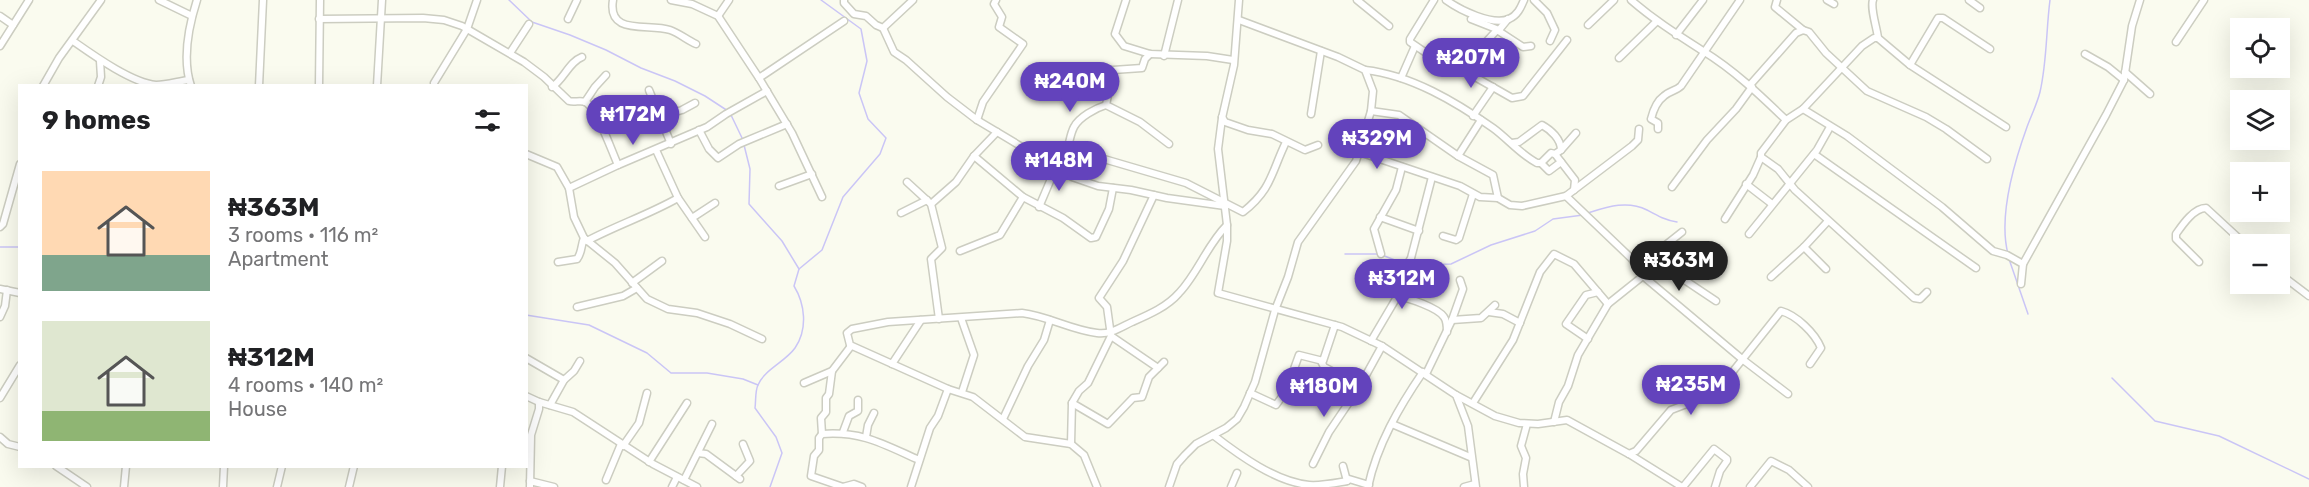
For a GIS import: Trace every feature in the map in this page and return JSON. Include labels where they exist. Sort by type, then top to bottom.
[{"type":"street","points":[[0,46],[29,0]]},
{"type":"street","points":[[44,84],[59,58],[101,0]]},
{"type":"street","points":[[159,0],[192,16]]},
{"type":"street","points":[[173,84],[190,83],[188,48],[192,16],[197,0]]},
{"type":"street","points":[[260,84],[263,0]]},
{"type":"street","points":[[319,84],[320,0]]},
{"type":"street","points":[[377,84],[382,0]]},
{"type":"street","points":[[434,83],[467,28],[477,0]]},
{"type":"street","points":[[568,19],[577,0]]},
{"type":"street","points":[[613,0],[611,9],[613,17],[620,23],[670,30],[696,44]]},
{"type":"street","points":[[671,0],[692,4],[718,16],[787,124],[822,197]]},
{"type":"street","points":[[718,16],[729,0]]},
{"type":"street","points":[[844,0],[854,14],[866,16],[883,28],[894,52],[977,120],[1085,183],[1224,204]]},
{"type":"street","points":[[883,28],[913,0]]},
{"type":"street","points":[[977,120],[983,102],[1023,44],[999,27],[1002,17],[994,4],[996,0]]},
{"type":"street","points":[[1126,0],[1116,34],[1124,46],[1164,56],[1207,56],[1233,60]]},
{"type":"street","points":[[1164,56],[1178,0]]},
{"type":"street","points":[[1239,0],[1234,65],[1222,116],[1218,149],[1227,225],[1218,293],[1335,325],[1382,346],[1456,395],[1496,416],[1527,424],[1563,420],[1571,422],[1683,487],[1714,449],[1727,459],[1715,487]]},
{"type":"street","points":[[1357,0],[1389,26]]},
{"type":"street","points":[[1434,0],[1410,39],[1415,46],[1435,59],[1461,69],[1512,98],[1522,96],[1567,40]]},
{"type":"street","points":[[1446,0],[1466,12],[1499,21],[1508,19],[1519,12],[1524,0]]},
{"type":"street","points":[[1534,0],[1547,13],[1555,30],[1550,41]]},
{"type":"street","points":[[1588,25],[1614,0]]},
{"type":"street","points":[[1631,0],[1676,35],[1704,51],[1751,86],[1786,120]]},
{"type":"street","points":[[1676,35],[1702,0]]},
{"type":"street","points":[[1658,129],[1658,123],[1651,118],[1652,112],[1662,97],[1675,92],[1682,86],[1740,0]]},
{"type":"street","points":[[1776,0],[1775,7],[1803,30],[1809,32],[1826,53],[1867,91],[1926,117],[1987,159]]},
{"type":"street","points":[[1827,0],[1834,4]]},
{"type":"street","points":[[1873,0],[1871,5],[1878,38],[1910,65],[2006,127]]},
{"type":"street","points":[[1969,0],[1980,8]]},
{"type":"street","points":[[2021,284],[2023,264],[2124,80],[2132,26],[2140,0]]},
{"type":"street","points":[[2176,42],[2204,0]]},
{"type":"street","points":[[1466,12],[1468,18],[1497,30],[1523,47],[1531,46]]},
{"type":"street","points":[[0,16],[13,25]]},
{"type":"street","points":[[319,19],[423,18],[444,20],[467,28],[510,53],[544,77],[569,101],[585,102],[592,109],[618,165]]},
{"type":"street","points":[[1910,65],[1938,18],[1943,18],[1990,49]]},
{"type":"street","points":[[1461,69],[1497,30],[1501,30],[1508,19]]},
{"type":"street","points":[[1239,20],[1365,70],[1401,78],[1481,120],[1532,161],[1541,163],[1549,171],[1561,162]]},
{"type":"street","points":[[759,78],[844,21]]},
{"type":"street","points":[[1619,58],[1657,21]]},
{"type":"street","points":[[510,53],[529,24]]},
{"type":"street","points":[[1672,187],[1707,140],[1736,109],[1751,86],[1796,33],[1803,30]]},
{"type":"street","points":[[1725,219],[1761,157],[1761,153],[1786,120],[1803,109],[1862,46],[1878,38]]},
{"type":"street","points":[[73,41],[100,61],[125,74],[153,84]]},
{"type":"street","points":[[1401,78],[1415,46]]},
{"type":"street","points":[[1311,114],[1321,51]]},
{"type":"street","points":[[1106,105],[1113,70],[1142,68],[1145,59],[1150,54]]},
{"type":"street","points":[[2085,54],[2108,67],[2124,80]]},
{"type":"street","points":[[552,87],[575,61],[582,57]]},
{"type":"street","points":[[99,84],[101,77],[100,61]]},
{"type":"street","points":[[1169,487],[1177,464],[1196,444],[1226,428],[1237,419],[1256,382],[1275,310],[1303,232],[1356,161],[1371,111],[1373,91],[1365,70]]},
{"type":"street","points":[[2125,72],[2151,94]]},
{"type":"street","points":[[585,102],[606,75]]},
{"type":"street","points":[[1473,116],[1493,87]]},
{"type":"street","points":[[649,90],[670,144]]},
{"type":"street","points":[[569,188],[707,128],[726,114],[767,91]]},
{"type":"street","points":[[659,117],[682,110],[695,102]]},
{"type":"street","points":[[1065,155],[1078,122],[1098,107],[1106,105],[1140,122],[1169,144]]},
{"type":"street","points":[[1803,109],[1847,136],[1942,207],[1993,251],[2007,255],[2023,264]]},
{"type":"street","points":[[1371,111],[1399,115],[1458,156],[1493,175],[1498,198]]},
{"type":"street","points":[[1222,116],[1225,122],[1272,135],[1308,150],[1318,145]]},
{"type":"street","points":[[1458,156],[1481,120]]},
{"type":"street","points":[[699,130],[712,155],[718,158],[739,144],[787,124]]},
{"type":"street","points":[[1512,143],[1519,142],[1542,124],[1552,131],[1560,143],[1558,152],[1561,162],[1575,180],[1574,190]]},
{"type":"street","points":[[1749,234],[1814,154],[1830,127]]},
{"type":"street","points":[[1359,152],[1460,186],[1473,194],[1488,199],[1498,198],[1510,205],[1521,206],[1566,196],[1632,146],[1638,140],[1639,129]]},
{"type":"street","points":[[901,213],[929,202],[956,182],[974,156],[997,132]]},
{"type":"street","points":[[1541,163],[1551,153],[1558,152],[1576,133]]},
{"type":"street","points":[[1041,159],[1083,155],[1186,183],[1243,212],[1263,194],[1272,180],[1271,174],[1286,142]]},
{"type":"street","points":[[656,150],[678,198],[705,237]]},
{"type":"street","points":[[1814,154],[1976,268]]},
{"type":"street","points":[[528,155],[557,167],[569,188],[574,217],[586,240],[615,263],[647,299],[668,309],[708,316],[762,339]]},
{"type":"street","points":[[1039,207],[1059,169],[1072,166],[1083,155]]},
{"type":"street","points":[[974,156],[1023,197],[1063,218],[1091,238],[1096,237],[1109,209],[1113,188]]},
{"type":"street","points":[[1761,157],[1778,169],[1791,182],[1795,190],[1914,298],[1920,299],[1927,292]]},
{"type":"street","points":[[1381,254],[1374,228],[1396,190],[1402,167]]},
{"type":"street","points":[[0,227],[3,224],[18,171]]},
{"type":"street","points":[[779,186],[812,174]]},
{"type":"street","points":[[1393,291],[1411,258],[1432,177]]},
{"type":"street","points":[[907,182],[929,202],[942,248],[932,262],[939,318]]},
{"type":"street","points":[[1746,184],[1772,204]]},
{"type":"street","points":[[1443,236],[1456,240],[1459,238],[1473,194]]},
{"type":"street","points":[[1071,444],[1072,403],[1079,391],[1088,383],[1111,334],[1107,307],[1101,295],[1123,261],[1154,195]]},
{"type":"street","points":[[1566,196],[1632,259],[1642,274],[1742,359],[1788,394]]},
{"type":"street","points":[[960,251],[1000,236],[1023,197]]},
{"type":"street","points":[[558,262],[577,259],[581,246],[586,240],[647,215],[678,198]]},
{"type":"street","points":[[692,218],[715,203]]},
{"type":"street","points":[[2199,262],[2176,239],[2176,234],[2196,211],[2203,207],[2206,208],[2234,234]]},
{"type":"street","points":[[1380,217],[1419,231]]},
{"type":"street","points":[[1771,277],[1828,221]]},
{"type":"street","points":[[1097,487],[1084,455],[1071,444],[1025,437],[973,397],[948,389],[851,346],[848,343],[847,333],[852,329],[888,322],[1022,313],[1040,315],[1099,334],[1111,334],[1151,314],[1178,295],[1194,274],[1217,235],[1227,225]]},
{"type":"street","points":[[1554,422],[1559,402],[1568,386],[1578,355],[1608,304],[1642,274],[1646,264],[1658,251],[1682,232]]},
{"type":"street","points":[[1804,247],[1826,269]]},
{"type":"street","points":[[1473,403],[1513,340],[1540,272],[1554,254],[1574,264],[1608,304]]},
{"type":"street","points":[[1632,259],[1646,264]]},
{"type":"street","points":[[1653,259],[1716,301]]},
{"type":"street","points":[[632,283],[662,261]]},
{"type":"street","points":[[1214,435],[1250,461],[1289,481],[1310,486],[1349,479],[1368,486],[1375,459],[1401,404],[1425,373],[1447,332],[1463,290],[1460,280]]},
{"type":"street","points":[[2290,282],[2309,296]]},
{"type":"street","points":[[578,307],[623,296],[637,288]]},
{"type":"street","points":[[0,317],[5,306],[3,290],[18,293]]},
{"type":"street","points":[[1588,339],[1566,324],[1586,295],[1598,292]]},
{"type":"street","points":[[1371,341],[1397,297],[1426,305],[1452,319],[1481,318],[1495,305]]},
{"type":"street","points":[[1629,454],[1636,451],[1671,410],[1697,400],[1730,375],[1781,311],[1807,328],[1819,343],[1821,348],[1810,364]]},
{"type":"street","points":[[1489,312],[1503,314],[1520,323]]},
{"type":"street","points":[[1444,316],[1447,332]]},
{"type":"street","points":[[961,318],[974,355],[962,392]]},
{"type":"street","points":[[892,364],[921,320]]},
{"type":"street","points":[[1003,419],[1028,366],[1044,340],[1050,320]]},
{"type":"street","points":[[1321,361],[1325,359],[1335,325]]},
{"type":"street","points":[[1111,334],[1158,368]]},
{"type":"street","points":[[851,346],[832,371],[829,394],[826,398],[826,412],[821,418],[822,434],[819,438],[819,450],[814,456],[811,476],[843,487],[854,484],[862,487]]},
{"type":"street","points":[[1313,464],[1329,432],[1360,386],[1382,346]]},
{"type":"street","points":[[1250,393],[1276,405],[1286,391],[1299,355],[1321,361],[1324,367],[1360,386]]},
{"type":"street","points":[[528,359],[564,380]]},
{"type":"street","points":[[550,405],[564,380],[580,361]]},
{"type":"street","points":[[1072,403],[1108,424],[1133,398],[1142,397],[1149,377],[1164,362]]},
{"type":"street","points":[[0,398],[18,368]]},
{"type":"street","points":[[804,382],[832,371]]},
{"type":"street","points":[[911,487],[919,459],[948,389]]},
{"type":"street","points":[[606,480],[622,445],[639,423],[647,393]]},
{"type":"street","points":[[1456,395],[1468,426],[1475,485],[1464,487]]},
{"type":"street","points":[[528,397],[573,412],[649,462],[697,487]]},
{"type":"street","points":[[843,432],[849,416],[858,411],[858,400]]},
{"type":"street","points":[[539,402],[531,435],[530,484],[554,487]]},
{"type":"street","points":[[649,462],[687,403]]},
{"type":"street","points":[[866,437],[867,425],[874,413]]},
{"type":"street","points":[[684,480],[712,424]]},
{"type":"street","points":[[1392,424],[1470,457]]},
{"type":"street","points":[[1524,487],[1523,474],[1526,458],[1521,446],[1527,424]]},
{"type":"street","points":[[822,434],[843,432],[866,437],[919,459]]},
{"type":"street","points":[[0,437],[8,444],[18,446]]},
{"type":"street","points":[[698,453],[706,454],[738,477],[750,461],[743,444]]},
{"type":"street","points":[[1750,487],[1771,461],[1789,470],[1808,487]]},
{"type":"street","points":[[1344,466],[1347,481]]},
{"type":"street","points":[[58,468],[77,484],[87,487]]},
{"type":"street","points":[[124,487],[126,468]]},
{"type":"street","points":[[223,487],[224,468]]},
{"type":"street","points":[[277,487],[282,468]]},
{"type":"street","points":[[349,487],[354,468]]},
{"type":"street","points":[[500,487],[502,468]]},
{"type":"street","points":[[1231,487],[1237,473]]},
{"type":"street","points":[[672,487],[676,477]]},
{"type":"waterway","points":[[509,0],[532,22],[570,35],[675,81],[728,111]]},
{"type":"waterway","points":[[770,487],[782,453],[776,437],[755,408],[757,387],[765,374],[791,353],[802,333],[803,309],[794,286],[799,269],[822,250],[843,197],[880,154],[886,138],[868,119],[859,93],[867,61],[861,29],[821,0]]},
{"type":"waterway","points":[[2008,254],[2005,239],[2006,207],[2022,141],[2040,92],[2050,0]]},
{"type":"waterway","points":[[731,115],[743,140]]},
{"type":"waterway","points":[[744,145],[750,169],[749,204],[782,241],[799,269]]},
{"type":"waterway","points":[[1588,213],[1632,205],[1677,222]]},
{"type":"waterway","points":[[1410,265],[1451,264],[1491,245],[1535,231],[1553,219],[1583,215]]},
{"type":"waterway","points":[[0,247],[18,247]]},
{"type":"waterway","points":[[1345,254],[1377,254]]},
{"type":"waterway","points":[[1382,255],[1405,264]]},
{"type":"waterway","points":[[2009,259],[2028,314]]},
{"type":"waterway","points":[[528,315],[589,325],[647,353],[671,373],[707,373],[743,379],[758,385]]},
{"type":"waterway","points":[[2112,378],[2155,421],[2219,436],[2309,479]]}]
